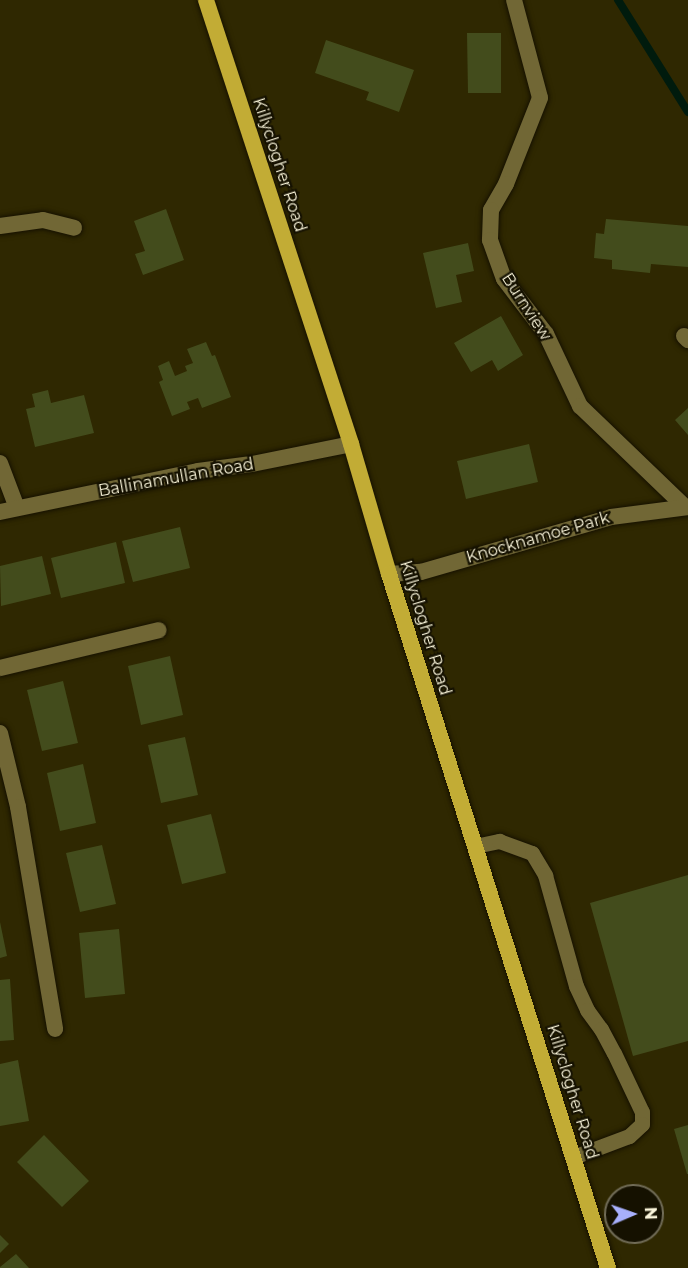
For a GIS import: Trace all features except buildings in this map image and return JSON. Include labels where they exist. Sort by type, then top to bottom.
[{"type":"highway","name":"Killyclogher Road","points":[[206,0],[351,444],[388,574],[608,1268]]},
{"type":"street","name":"Burnview","points":[[514,0],[540,98],[506,184],[492,210],[490,240],[504,279],[546,334],[580,406],[686,507]]},
{"type":"street","points":[[0,226],[43,219],[74,228]]},
{"type":"street","name":"Ballinamullan Road","points":[[0,512],[198,471],[252,464],[351,444]]},
{"type":"street","points":[[0,463],[17,508]]},
{"type":"street","name":"Knocknamoe Park","points":[[388,574],[421,572],[611,517],[686,507]]},
{"type":"street","points":[[0,668],[159,630]]},
{"type":"street","points":[[0,733],[18,807],[55,1029]]},
{"type":"lane","points":[[475,846],[499,841],[532,853],[545,875],[576,986],[587,1010],[610,1045],[642,1112],[642,1124],[629,1136],[573,1157]]},
{"type":"waterway","points":[[618,0],[688,112]]}]
